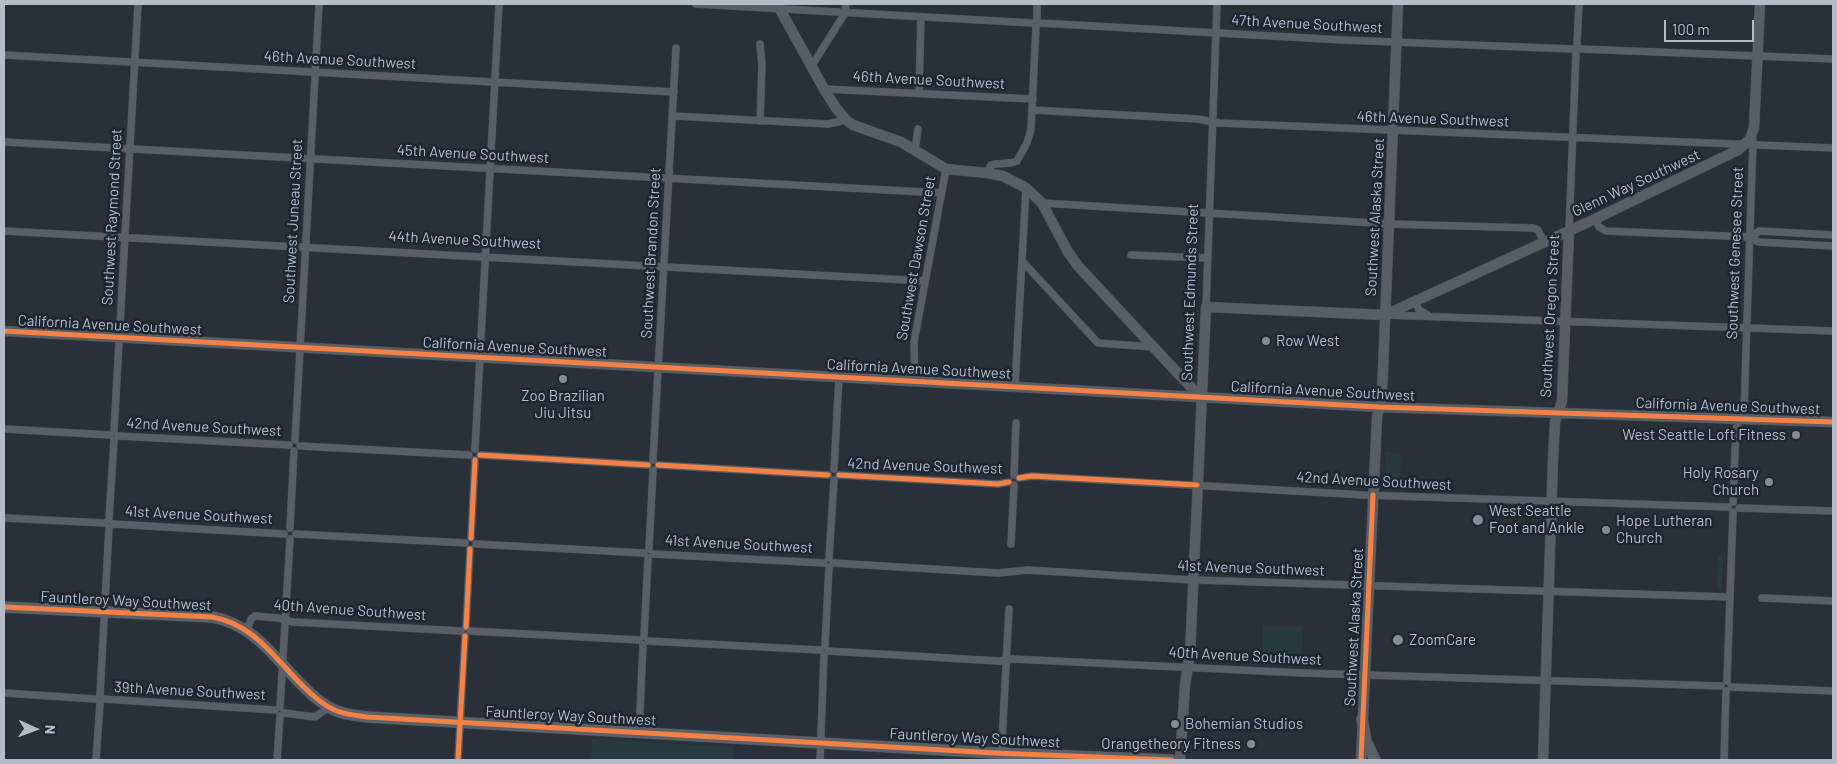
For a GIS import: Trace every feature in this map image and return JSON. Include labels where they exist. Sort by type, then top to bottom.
[{"type":"main road","name":"Fauntleroy Way Southwest","points":[[4,607],[215,618],[230,622],[247,630],[267,647],[311,693],[329,707],[342,713],[368,717],[820,742],[1004,757],[1171,760]]},
{"type":"main road","points":[[1362,720],[1366,741],[1375,760]]},
{"type":"street","name":"Southwest Raymond Street","points":[[96,760],[138,4]]},
{"type":"street","name":"Southwest Juneau Street","points":[[290,528],[319,4]]},
{"type":"street","points":[[458,760],[477,455],[480,358],[499,4]]},
{"type":"street","name":"47th Avenue Southwest","points":[[696,4],[778,6],[845,13],[1396,42],[1833,59]]},
{"type":"street","points":[[811,67],[845,13],[846,4]]},
{"type":"street","points":[[987,173],[990,166],[995,163],[1007,164],[1017,160],[1030,136],[1037,4]]},
{"type":"street","name":"Southwest Edmunds Street","points":[[1180,760],[1185,685],[1190,654],[1200,396],[1206,307],[1206,258],[1217,4]]},
{"type":"street","name":"Southwest Alaska Street","points":[[1361,760],[1377,418],[1382,394],[1398,4]]},
{"type":"street","name":"Southwest Oregon Street","points":[[1543,760],[1555,422],[1562,400],[1579,4]]},
{"type":"street","points":[[1750,144],[1754,128],[1760,4]]},
{"type":"street","points":[[778,6],[824,89],[846,120],[886,135],[946,169],[1003,176],[1026,188],[1042,203],[1068,252],[1078,266],[1200,396]]},
{"type":"street","points":[[919,93],[921,17]]},
{"type":"street","points":[[760,44],[762,53],[760,122]]},
{"type":"street","name":"Southwest Brandon Street","points":[[639,732],[676,48]]},
{"type":"street","name":"46th Avenue Southwest","points":[[4,55],[674,92]]},
{"type":"street","name":"46th Avenue Southwest","points":[[824,89],[1033,99]]},
{"type":"street","name":"46th Avenue Southwest","points":[[1032,110],[1394,131],[1833,148]]},
{"type":"street","points":[[673,116],[760,122],[828,124],[846,120]]},
{"type":"street","points":[[915,150],[918,129]]},
{"type":"street","name":"45th Avenue Southwest","points":[[4,142],[941,193]]},
{"type":"street","name":"Glenn Way Southwest","points":[[1385,315],[1595,219],[1750,144]]},
{"type":"street","name":"Southwest Genesee Street","points":[[1724,760],[1736,428],[1744,412],[1751,237],[1750,144]]},
{"type":"street","name":"Southwest Dawson Street","points":[[915,381],[914,342],[946,169]]},
{"type":"street","points":[[1015,386],[1026,188]]},
{"type":"street","points":[[1042,203],[1390,224],[1533,228],[1538,230],[1544,242]]},
{"type":"street","points":[[1595,219],[1599,228],[1606,231],[1751,237],[1758,242],[1833,246]]},
{"type":"street","name":"44th Avenue Southwest","points":[[4,230],[925,281]]},
{"type":"street","points":[[1751,237],[1759,231],[1833,235]]},
{"type":"street","points":[[1130,255],[1206,258]]},
{"type":"street","points":[[1022,261],[1098,344],[1153,346]]},
{"type":"street","points":[[1415,302],[1420,312],[1433,317]]},
{"type":"street","points":[[1206,307],[1833,331]]},
{"type":"street","name":"California Avenue Southwest","points":[[4,331],[1379,407],[1833,422]]},
{"type":"street","points":[[820,760],[824,651],[836,475],[839,377]]},
{"type":"street","points":[[1011,544],[1012,484],[1018,483],[1016,423]]},
{"type":"street","name":"42nd Avenue Southwest","points":[[4,429],[469,455],[472,450],[477,455],[828,475],[830,470],[836,475],[1012,484]]},
{"type":"street","name":"42nd Avenue Southwest","points":[[1017,477],[1032,476],[1373,495],[1833,511]]},
{"type":"street","name":"41st Avenue Southwest","points":[[4,518],[287,536]]},
{"type":"street","points":[[277,760],[285,620],[286,530],[290,528],[296,534],[294,538],[287,536]]},
{"type":"street","name":"41st Avenue Southwest","points":[[296,534],[998,573],[1028,570],[1193,580],[1729,597]]},
{"type":"street","points":[[1762,598],[1833,601]]},
{"type":"street","points":[[1004,757],[1002,742],[1009,609]]},
{"type":"street","name":"40th Avenue Southwest","points":[[247,630],[251,619],[255,616],[292,622],[1006,660],[1365,676],[1726,686],[1833,691]]},
{"type":"street","name":"39th Avenue Southwest","points":[[4,693],[280,711],[315,717],[329,707]]},
{"type":"green space","points":[[1385,452],[1401,453],[1400,487],[1384,487]]},
{"type":"green space","points":[[1718,556],[1723,556],[1722,588],[1717,588]]},
{"type":"green space","points":[[1263,626],[1303,627],[1302,663],[1261,661]]},
{"type":"green space","points":[[592,739],[733,747],[733,760],[591,760]]},
{"type":"cycle path","points":[[4,331],[1379,407],[1833,422]]},
{"type":"cycle path","points":[[480,455],[648,465]]},
{"type":"cycle path","points":[[471,538],[475,460]]},
{"type":"cycle path","points":[[658,465],[828,475]]},
{"type":"cycle path","points":[[839,475],[998,484],[1009,482]]},
{"type":"cycle path","points":[[1019,478],[1032,476],[1197,485]]},
{"type":"cycle path","points":[[1361,760],[1373,495]]},
{"type":"cycle path","points":[[466,627],[470,549]]},
{"type":"cycle path","points":[[4,607],[212,617],[230,622],[261,642],[312,695],[332,709],[351,715],[995,753],[1171,760]]},
{"type":"cycle path","points":[[458,760],[465,636]]},
{"type":"place","name":"Row West","points":[[1266,341]]},
{"type":"place","name":"Zoo Brazilian Jiu Jitsu","points":[[563,379]]},
{"type":"place","name":"West Seattle Loft Fitness","points":[[1796,435]]},
{"type":"place","name":"Holy Rosary Church","points":[[1769,482]]},
{"type":"place","name":"West Seattle Foot and Ankle","points":[[1478,520]]},
{"type":"place","name":"Hope Lutheran Church","points":[[1606,530]]},
{"type":"place","name":"ZoomCare","points":[[1398,640]]},
{"type":"place","name":"Bohemian Studios","points":[[1175,724]]},
{"type":"place","name":"Orangetheory Fitness","points":[[1251,744]]}]
